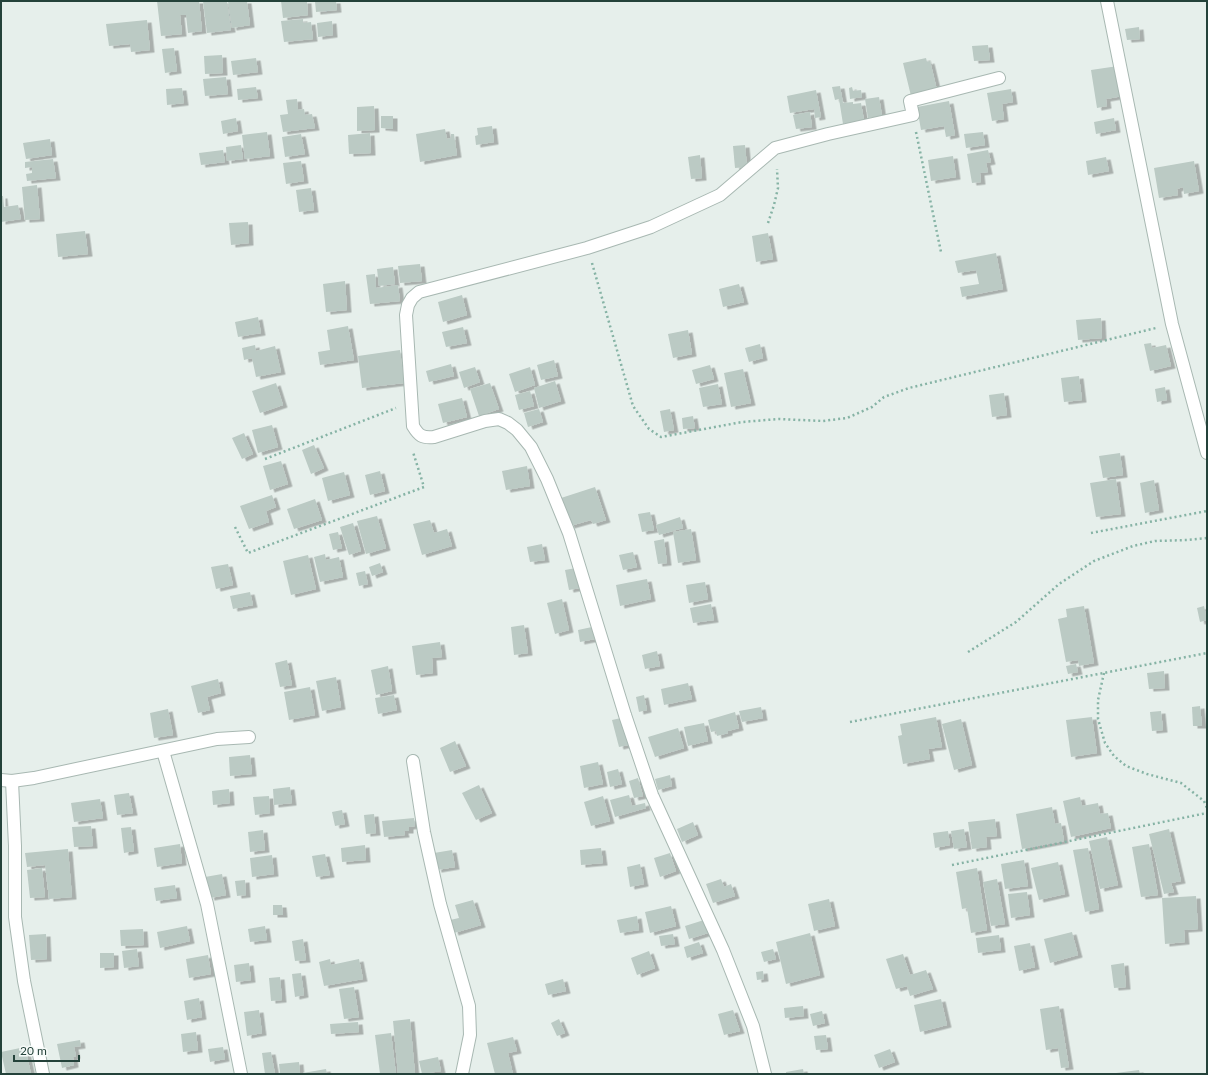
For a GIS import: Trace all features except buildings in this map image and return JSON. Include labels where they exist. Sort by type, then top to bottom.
[{"type":"street","points":[[1107,1],[1118,62],[1172,324],[1207,453]]},
{"type":"street","points":[[765,1074],[753,1026],[723,950],[652,795],[625,714],[569,533],[547,479],[531,447],[517,430],[508,422],[499,419],[485,421],[426,438],[418,434],[413,426],[411,403],[406,315],[408,305],[412,298],[419,292],[587,248],[651,227],[720,195],[775,148],[828,134],[913,115],[910,101],[999,78]]},
{"type":"street","points":[[43,1074],[24,981],[15,917],[16,846],[6,780],[34,778],[217,739],[249,737]]},
{"type":"street","points":[[163,751],[207,904],[241,1074]]},
{"type":"street","points":[[413,760],[428,851],[440,904],[468,1006],[470,1035],[462,1074]]},
{"type":"path","points":[[913,115],[941,252]]},
{"type":"path","points":[[768,223],[778,188],[775,148]]},
{"type":"path","points":[[587,248],[633,406],[648,430],[661,437],[742,422],[779,419],[823,421],[847,418],[872,407],[884,397],[909,388],[1172,324]]},
{"type":"path","points":[[265,459],[411,403]]},
{"type":"path","points":[[235,527],[248,553],[424,487],[413,451]]},
{"type":"path","points":[[1091,533],[1207,511]]},
{"type":"path","points":[[968,652],[1016,622],[1059,584],[1094,561],[1133,546],[1155,541],[1207,538]]},
{"type":"path","points":[[850,722],[1207,654]]},
{"type":"path","points":[[1104,673],[1098,700],[1098,719],[1105,742],[1114,756],[1126,766],[1147,774],[1181,783],[1204,801],[1207,808]]},
{"type":"path","points":[[952,865],[1207,813]]}]
